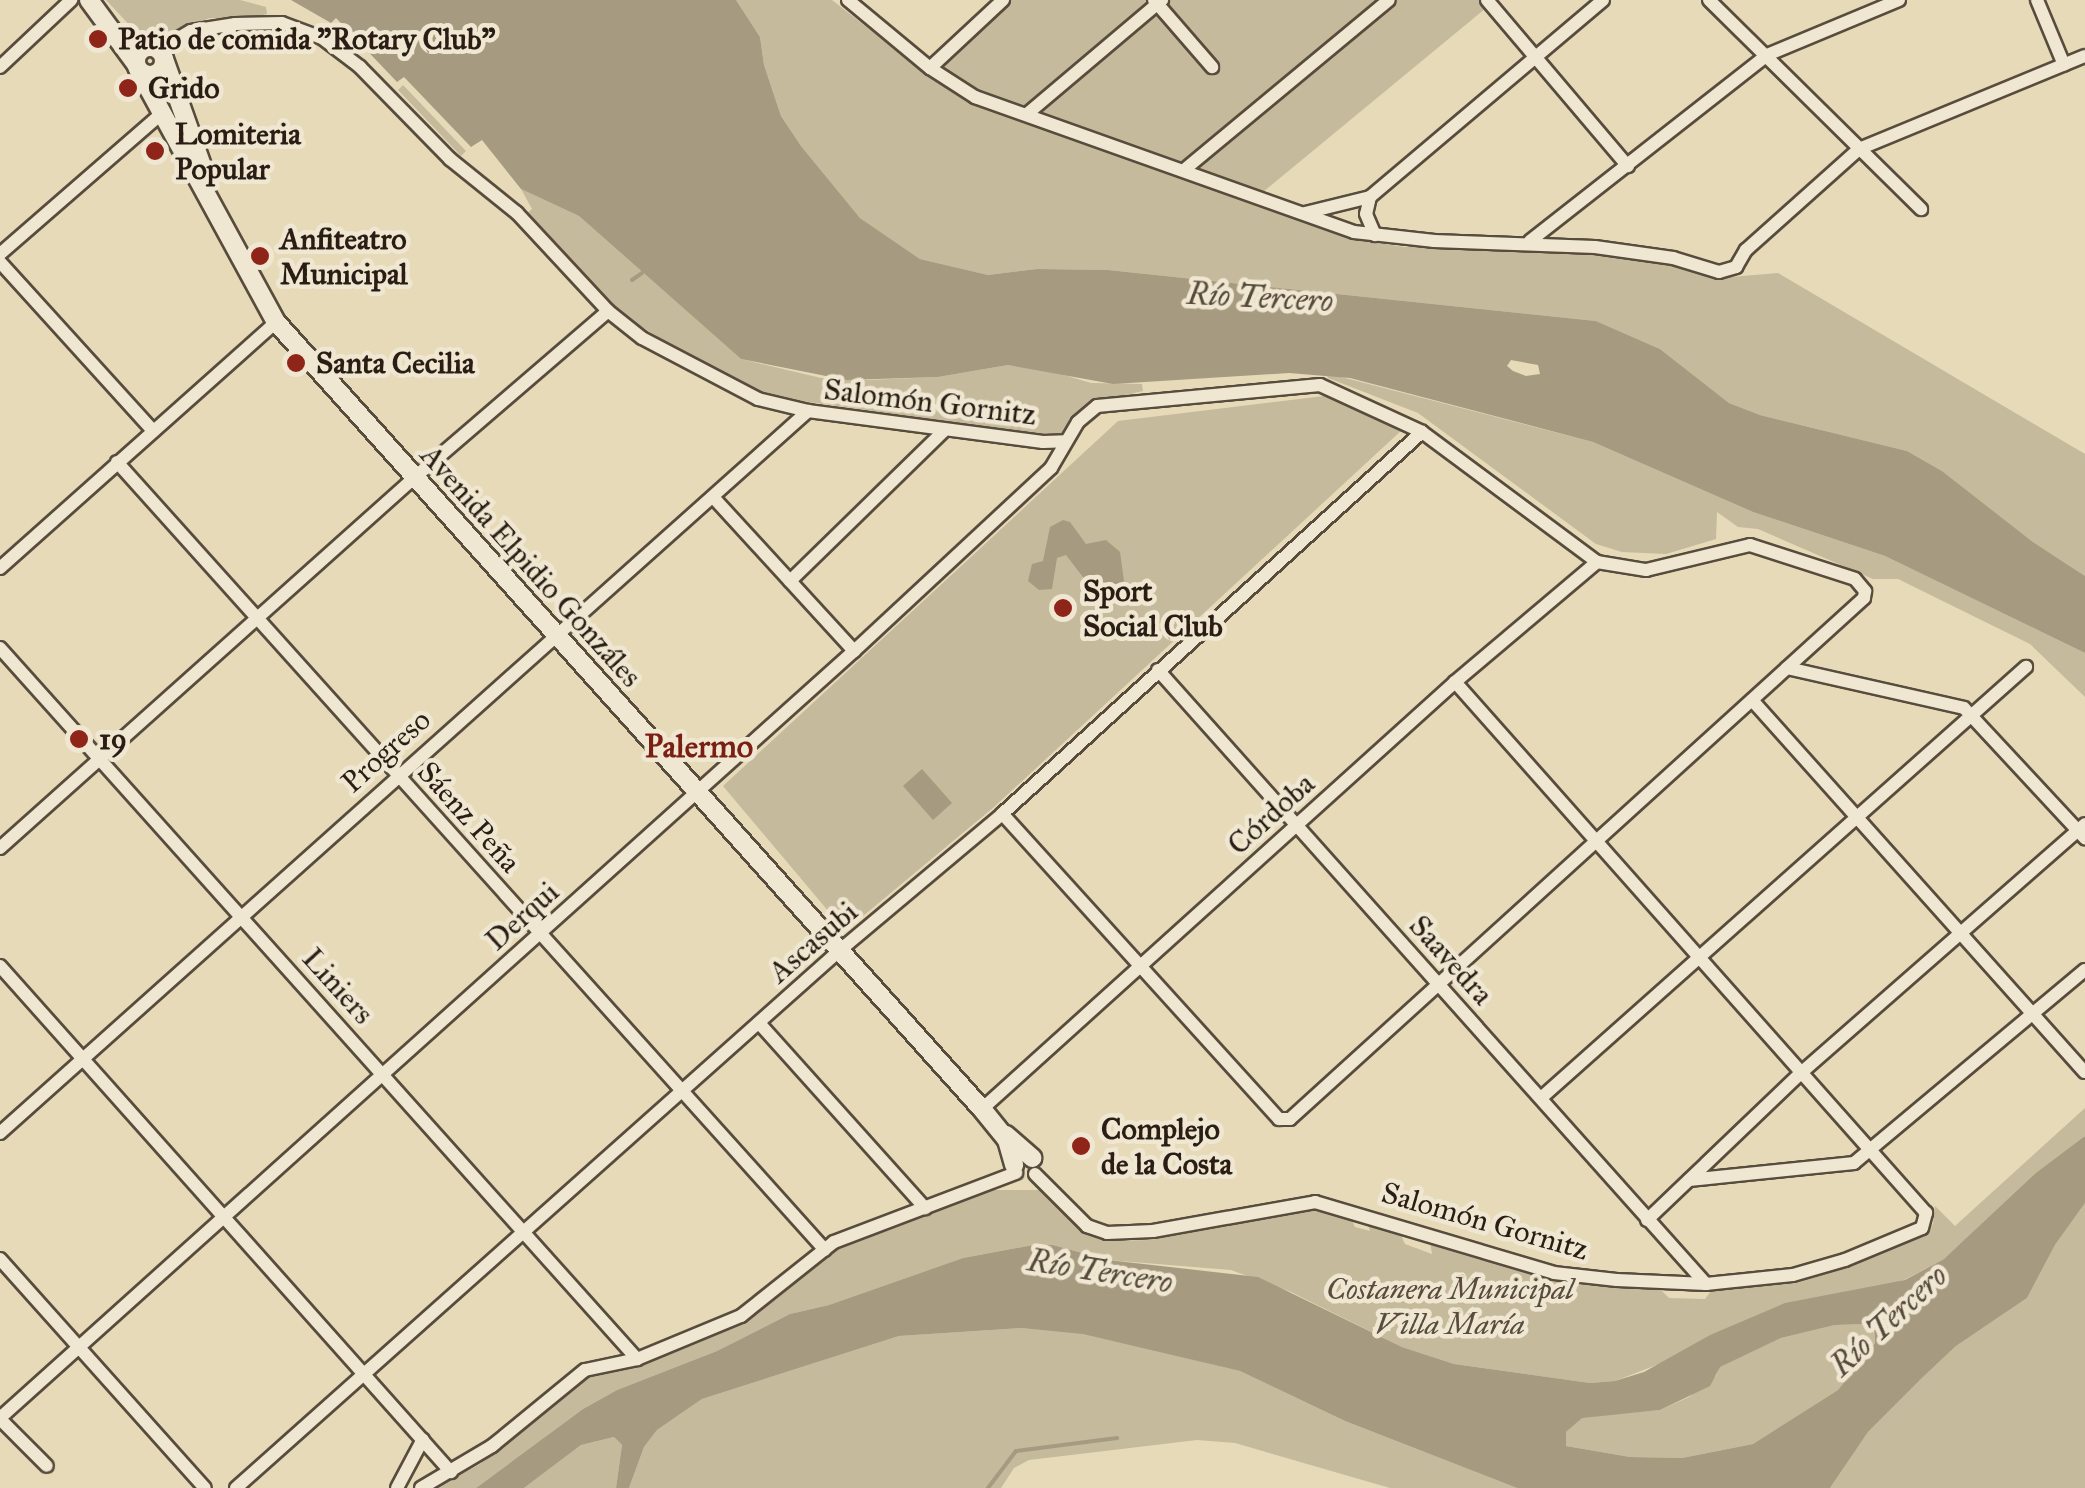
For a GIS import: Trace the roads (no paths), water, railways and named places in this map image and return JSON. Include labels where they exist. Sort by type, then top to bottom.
[{"type":"main road","name":"Avenida Elpidio Gonzáles","points":[[91,0],[126,31],[159,52],[220,217]]},
{"type":"main road","name":"Avenida Elpidio Gonzáles","points":[[91,0],[137,67],[276,322],[982,1109],[1024,1168]]},
{"type":"main road","points":[[137,67],[155,74],[159,52]]},
{"type":"street","points":[[0,67],[71,0]]},
{"type":"street","points":[[848,0],[960,88],[1300,214],[1376,235],[1530,241],[1672,258],[1712,272],[1736,267],[1746,250],[1860,149],[2085,56]]},
{"type":"street","points":[[930,68],[1003,0]]},
{"type":"street","points":[[1184,170],[1389,0]]},
{"type":"street","points":[[1487,0],[1628,166]]},
{"type":"street","points":[[1300,214],[1370,198],[1603,0]]},
{"type":"street","points":[[1708,0],[1921,209]]},
{"type":"street","points":[[1530,241],[1767,56],[1898,0]]},
{"type":"street","points":[[2037,0],[2064,65]]},
{"type":"street","points":[[1027,114],[1158,1],[1212,68]]},
{"type":"street","name":"Salomón Gornitz","points":[[159,52],[191,31],[236,24],[282,24],[322,38],[360,66],[450,159],[517,214],[608,311],[642,338],[735,389],[808,411],[945,430],[1066,441],[1086,414],[1116,402],[1308,385],[1334,390],[1422,432],[1598,562],[1646,570],[1739,545],[1762,546],[1863,584],[1864,598],[1787,668]]},
{"type":"street","points":[[0,254],[160,114]]},
{"type":"street","points":[[1370,198],[1366,214],[1376,235]]},
{"type":"street","points":[[0,262],[152,430]]},
{"type":"street","points":[[0,848],[414,478],[608,311]]},
{"type":"street","points":[[0,568],[276,322]]},
{"type":"street","name":"Progreso","points":[[0,1133],[808,411]]},
{"type":"street","points":[[790,580],[945,430]]},
{"type":"street","name":"Ascasubi","points":[[236,1488],[839,951],[1002,814],[1422,432]]},
{"type":"street","name":"Derqui","points":[[0,1419],[854,651],[1051,468],[1066,441]]},
{"type":"street","name":"Sáenz Peña","points":[[118,462],[824,1250]]},
{"type":"street","points":[[713,497],[854,651]]},
{"type":"street","name":"Córdoba","points":[[982,1109],[1455,682],[1598,562]]},
{"type":"street","name":"Liniers","points":[[0,648],[637,1359]]},
{"type":"street","points":[[1541,1098],[2026,667]]},
{"type":"street","points":[[1002,814],[1278,1119],[1290,1118],[1787,668],[1964,708],[2083,831],[1802,1072],[1647,1220]]},
{"type":"street","name":"Saavedra","points":[[1158,670],[1706,1284]]},
{"type":"street","points":[[1455,682],[1873,1152]]},
{"type":"street","points":[[1752,700],[2085,1072]]},
{"type":"street","points":[[0,966],[450,1472]]},
{"type":"street","points":[[1688,1180],[1854,1163],[1873,1152],[2085,970]]},
{"type":"street","points":[[759,1023],[925,1208]]},
{"type":"street","name":"Salomón Gornitz","points":[[1024,1168],[1087,1226],[1107,1233],[1153,1231],[1315,1202],[1554,1273],[1706,1284],[1817,1270],[1922,1228],[1926,1213],[1873,1152]]},
{"type":"street","points":[[421,1488],[492,1446],[585,1370],[637,1359],[741,1316],[843,1238],[1024,1168]]},
{"type":"street","points":[[0,1260],[205,1488]]},
{"type":"street","points":[[0,1419],[47,1466]]},
{"type":"street","points":[[397,1488],[423,1438]]},
{"type":"water","name":"Río Tercero","points":[[291,0],[736,0],[760,37],[764,65],[781,116],[801,146],[860,218],[920,259],[988,275],[1037,269],[1108,270],[1596,321],[1660,349],[1729,403],[1760,415],[1907,451],[1942,471],[2033,542],[2085,576],[2085,653],[1885,556],[1753,512],[1593,442],[1350,378],[1289,373],[1113,384],[1008,365],[938,377],[846,380],[741,359],[579,216],[521,189],[482,140],[471,147],[404,77],[397,82],[336,18],[331,23]],"holes":[[[1511,360],[1538,365],[1540,374],[1526,376],[1507,366]]]},
{"type":"water","points":[[1063,520],[1070,522],[1086,544],[1106,540],[1120,552],[1124,581],[1109,598],[1099,598],[1066,555],[1057,558],[1052,589],[1039,590],[1028,581],[1032,564],[1043,561],[1050,527]]},
{"type":"water","points":[[922,769],[952,803],[933,820],[903,786]]},
{"type":"water","name":"Río Tercero","points":[[2085,1136],[2085,1203],[2055,1245],[2027,1298],[1956,1346],[1923,1377],[1868,1432],[1830,1488],[1517,1488],[1345,1421],[1240,1371],[1083,1334],[1021,1328],[899,1336],[702,1399],[657,1430],[644,1447],[629,1488],[616,1488],[622,1445],[614,1437],[581,1445],[524,1488],[476,1488],[583,1409],[617,1390],[717,1351],[790,1314],[829,1305],[963,1258],[1053,1245],[1108,1260],[1258,1277],[1402,1347],[1454,1364],[1590,1383],[1615,1381],[1644,1372],[1710,1335],[1785,1303],[1905,1280],[1944,1259],[2036,1173]],"holes":[[[1866,1324],[1874,1328],[1875,1343],[1838,1390],[1753,1444],[1682,1458],[1630,1457],[1566,1446],[1566,1432],[1582,1418],[1660,1410],[1710,1386],[1720,1367],[1781,1338],[1835,1325]]]},
{"type":"waterway","points":[[632,280],[642,273]]},
{"type":"waterway","points":[[988,1488],[1016,1451],[1117,1438]]},
{"type":"place","name":"Patio de comida \"Rotary Club\"","points":[[98,39]]},
{"type":"place","name":"Grido","points":[[128,88]]},
{"type":"place","name":"Lomiteria Popular","points":[[155,151]]},
{"type":"place","name":"Anfiteatro Municipal","points":[[260,256]]},
{"type":"place","name":"Santa Cecilia","points":[[296,363]]},
{"type":"place","name":"Sport Social Club","points":[[1063,608]]},
{"type":"place","name":"19","points":[[79,739]]},
{"type":"place","name":"Complejo de la Costa","points":[[1081,1146]]},
{"type":"district","name":"Palermo","points":[[699,747]]},
{"type":"park label","name":"Costanera Municipal Villa María","points":[[1450,1306]]}]
